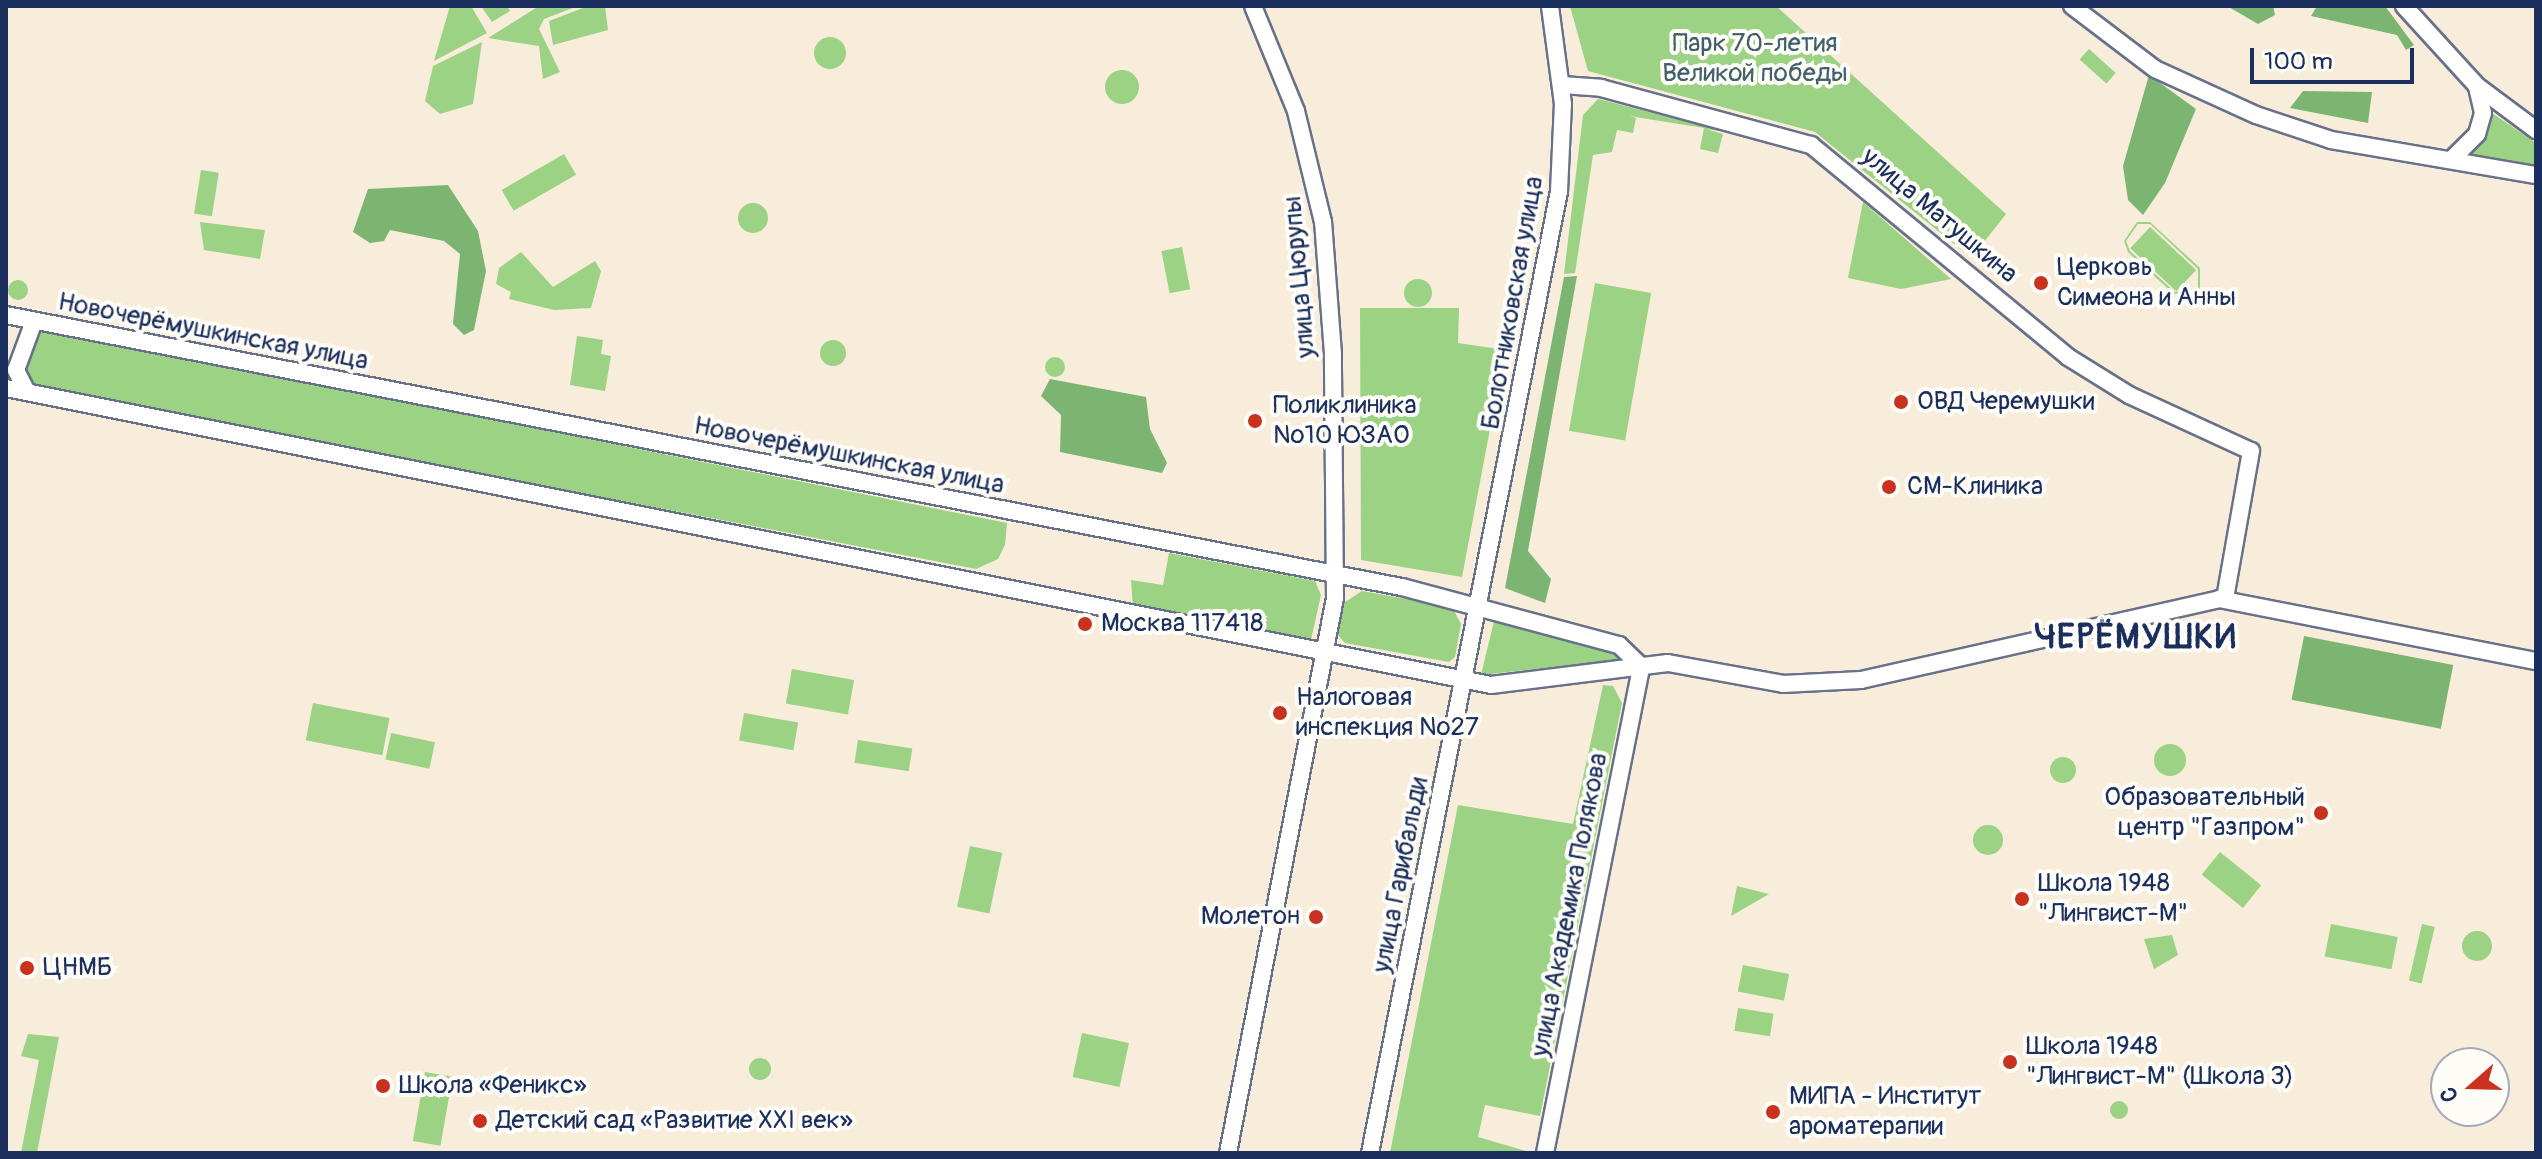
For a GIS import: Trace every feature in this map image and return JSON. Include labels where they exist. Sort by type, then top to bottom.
[{"type":"street","name":"улица Цюрупы","points":[[1253,6],[1296,111],[1323,222],[1335,577],[1327,651]]},
{"type":"street","name":"Болотниковская улица","points":[[1479,606],[1559,191],[1562,85],[1550,6]]},
{"type":"street","points":[[2072,6],[2205,96],[2331,140],[2536,175]]},
{"type":"street","points":[[2404,6],[2477,86],[2536,130]]},
{"type":"street","name":"улица Матушкина","points":[[1562,85],[1601,88],[1811,145],[2068,357],[2129,395],[2251,451],[2225,599]]},
{"type":"street","points":[[2451,160],[2477,134],[2477,86]]},
{"type":"street","name":"Новочерёмушкинская улица","points":[[6,315],[1479,606],[1626,647],[1641,666]]},
{"type":"street","name":"Новочерёмушкинская улица","points":[[27,392],[16,370],[34,321]]},
{"type":"street","points":[[6,388],[1500,685],[1668,663],[1798,685],[1861,680],[2225,599],[2536,661]]},
{"type":"street","name":"улица Гарибальди","points":[[1370,1153],[1479,606]]},
{"type":"street","points":[[1228,1153],[1327,651]]},
{"type":"street","name":"улица Академика Полякова","points":[[1545,1153],[1641,666]]},
{"type":"green space","points":[[450,6],[471,6],[487,33],[434,61]]},
{"type":"green space","points":[[481,6],[507,6],[510,11],[492,22]]},
{"type":"green space","points":[[539,6],[578,6],[544,19],[539,29],[560,72],[543,79],[539,46],[488,38]]},
{"type":"green space","points":[[588,6],[605,6],[608,30],[553,45],[549,21]]},
{"type":"green space","name":"Парк 70-летия Великой победы","points":[[1570,6],[1776,6],[2006,214],[1980,247],[1963,251],[1815,132],[1588,71]]},
{"type":"green space","points":[[2227,6],[2273,6],[2275,15],[2258,24]]},
{"type":"green space","points":[[2317,6],[2385,6],[2414,45],[2406,50],[2397,35],[2311,16]]},
{"type":"green space","points":[[830,37],[842,41],[846,53],[842,65],[830,69],[818,65],[814,53],[818,41]]},
{"type":"green space","points":[[482,42],[473,104],[440,114],[425,101],[433,66]]},
{"type":"green space","points":[[2089,49],[2116,73],[2106,83],[2080,59]]},
{"type":"green space","points":[[1122,70],[1134,75],[1139,87],[1134,99],[1122,104],[1110,99],[1105,87],[1110,75]]},
{"type":"green space","points":[[2149,75],[2196,109],[2165,183],[2143,215],[2128,200],[2123,166]]},
{"type":"green space","points":[[2303,91],[2372,92],[2368,123],[2290,108]]},
{"type":"green space","points":[[1598,99],[1727,132],[1706,129],[1723,134],[1718,153],[1700,149],[1704,128],[1629,116],[1636,118],[1633,133],[1617,130],[1612,152],[1593,155],[1575,273],[1564,274],[1583,115]]},
{"type":"green space","points":[[2492,113],[2536,143],[2536,167],[2472,154]]},
{"type":"green space","points":[[564,154],[576,175],[514,211],[502,190]]},
{"type":"green space","points":[[201,170],[219,173],[212,216],[194,213]]},
{"type":"green space","points":[[448,185],[478,231],[486,271],[474,330],[464,335],[453,324],[460,254],[444,241],[390,230],[384,241],[370,243],[353,232],[368,189]]},
{"type":"green space","points":[[1863,202],[1951,279],[1901,289],[1848,278]]},
{"type":"green space","points":[[753,203],[759,204],[767,212],[767,224],[759,232],[753,233],[747,232],[739,224],[738,218],[739,212],[747,204]]},
{"type":"green space","points":[[200,222],[265,230],[260,259],[204,250]]},
{"type":"green space","points":[[2137,222],[2150,222],[2200,268],[2200,290],[2174,294],[2128,252],[2124,241]],"holes":[[[2138,224],[2150,224],[2198,269],[2198,288],[2175,292],[2130,251],[2126,241]]]},
{"type":"green space","points":[[2150,227],[2196,270],[2176,291],[2130,248]]},
{"type":"green space","points":[[1182,247],[1190,289],[1170,293],[1161,251]]},
{"type":"green space","points":[[521,252],[553,287],[595,261],[601,271],[591,308],[554,310],[509,299],[511,292],[496,284],[499,268]]},
{"type":"green space","points":[[1577,276],[1528,551],[1551,579],[1545,603],[1505,588],[1564,277]]},
{"type":"green space","points":[[1418,279],[1428,283],[1432,293],[1428,303],[1418,307],[1408,303],[1404,293],[1408,283]]},
{"type":"green space","points":[[18,280],[25,283],[28,290],[25,297],[18,300],[11,297],[8,290],[11,283]]},
{"type":"green space","points":[[1595,283],[1651,293],[1625,441],[1569,431]]},
{"type":"green space","points":[[1360,308],[1459,308],[1458,343],[1505,350],[1462,577],[1361,560]]},
{"type":"green space","points":[[42,329],[1007,523],[1005,545],[998,559],[976,569],[31,387],[22,371]]},
{"type":"green space","points":[[577,336],[603,340],[601,354],[611,356],[605,391],[570,385]]},
{"type":"green space","points":[[833,340],[842,344],[846,353],[842,362],[833,366],[824,362],[820,353],[824,344]]},
{"type":"green space","points":[[1055,357],[1062,360],[1065,367],[1062,374],[1055,377],[1048,374],[1045,367],[1048,360]]},
{"type":"green space","points":[[1050,379],[1146,397],[1150,429],[1167,463],[1162,473],[1060,452],[1061,415],[1041,396]]},
{"type":"green space","points":[[1169,553],[1315,581],[1321,595],[1311,640],[1133,608],[1131,580],[1163,585]]},
{"type":"green space","points":[[1362,591],[1452,607],[1461,624],[1455,657],[1449,662],[1345,643],[1337,634],[1339,606]]},
{"type":"green space","points":[[1494,621],[1617,653],[1623,659],[1481,675]]},
{"type":"green space","points":[[2304,636],[2453,665],[2441,729],[2292,700]]},
{"type":"green space","points":[[792,669],[854,680],[848,714],[786,703]]},
{"type":"green space","points":[[1603,685],[1613,686],[1622,703],[1540,1116],[1485,1105],[1478,1137],[1533,1153],[1390,1153],[1458,805],[1573,824]]},
{"type":"green space","points":[[313,703],[390,718],[382,755],[306,740]]},
{"type":"green space","points":[[744,713],[798,723],[793,750],[739,741]]},
{"type":"green space","points":[[391,733],[435,742],[429,769],[385,759]]},
{"type":"green space","points":[[858,740],[912,749],[909,771],[854,763]]},
{"type":"green space","points":[[2170,744],[2181,749],[2186,760],[2181,771],[2170,776],[2159,771],[2154,760],[2159,749]]},
{"type":"green space","points":[[2063,757],[2072,761],[2076,770],[2072,779],[2063,783],[2054,779],[2050,770],[2054,761]]},
{"type":"green space","points":[[1988,825],[1999,829],[2003,840],[1999,851],[1988,855],[1977,851],[1973,840],[1977,829]]},
{"type":"green space","points":[[970,846],[1002,853],[989,914],[957,907]]},
{"type":"green space","points":[[2220,852],[2261,885],[2243,908],[2202,875]]},
{"type":"green space","points":[[1737,886],[1769,894],[1731,916]]},
{"type":"green space","points":[[2331,924],[2398,937],[2391,969],[2325,956]]},
{"type":"green space","points":[[2422,924],[2435,927],[2422,983],[2409,981]]},
{"type":"green space","points":[[2477,931],[2483,932],[2491,940],[2491,952],[2483,960],[2477,961],[2471,960],[2463,952],[2462,946],[2463,940],[2471,932]]},
{"type":"green space","points":[[2172,935],[2178,955],[2154,969],[2144,939]]},
{"type":"green space","points":[[1743,965],[1789,974],[1784,1000],[1738,992]]},
{"type":"green space","points":[[1738,1008],[1774,1014],[1770,1036],[1734,1031]]},
{"type":"green space","points":[[1082,1033],[1129,1043],[1120,1087],[1073,1077]]},
{"type":"green space","points":[[28,1034],[59,1037],[37,1153],[21,1153],[39,1060],[21,1056]]},
{"type":"green space","points":[[760,1058],[768,1061],[771,1069],[768,1077],[760,1080],[752,1077],[749,1069],[752,1061]]},
{"type":"green space","points":[[425,1072],[453,1077],[440,1146],[413,1141]]},
{"type":"green space","points":[[2119,1101],[2128,1110],[2119,1119],[2110,1110]]},
{"type":"place","name":"Церковь Симеона и Анны","points":[[2041,283]]},
{"type":"place","name":"ОВД Черемушки","points":[[1901,402]]},
{"type":"place","name":"Поликлиника №10 ЮЗАО","points":[[1255,421]]},
{"type":"place","name":"СМ-Клиника","points":[[1889,487]]},
{"type":"place","name":"Москва 117418","points":[[1085,624]]},
{"type":"place","name":"Налоговая инспекция №27","points":[[1280,713]]},
{"type":"place","name":"Образовательный центр \"Газпром\"","points":[[2321,813]]},
{"type":"place","name":"Школа 1948 \"Лингвист-М\"","points":[[2022,899]]},
{"type":"place","name":"Молетон","points":[[1316,917]]},
{"type":"place","name":"ЦНМБ","points":[[27,968]]},
{"type":"place","name":"Школа 1948 \"Лингвист-М\" (Школа 3)","points":[[2010,1062]]},
{"type":"place","name":"Школа «Феникс»","points":[[383,1086]]},
{"type":"place","name":"МИПА - Институт ароматерапии","points":[[1773,1112]]},
{"type":"place","name":"Детский сад «Развитие XXI век»","points":[[480,1121]]},
{"type":"district","name":"ЧЕРЁМУШКИ","points":[[2136,638]]}]
